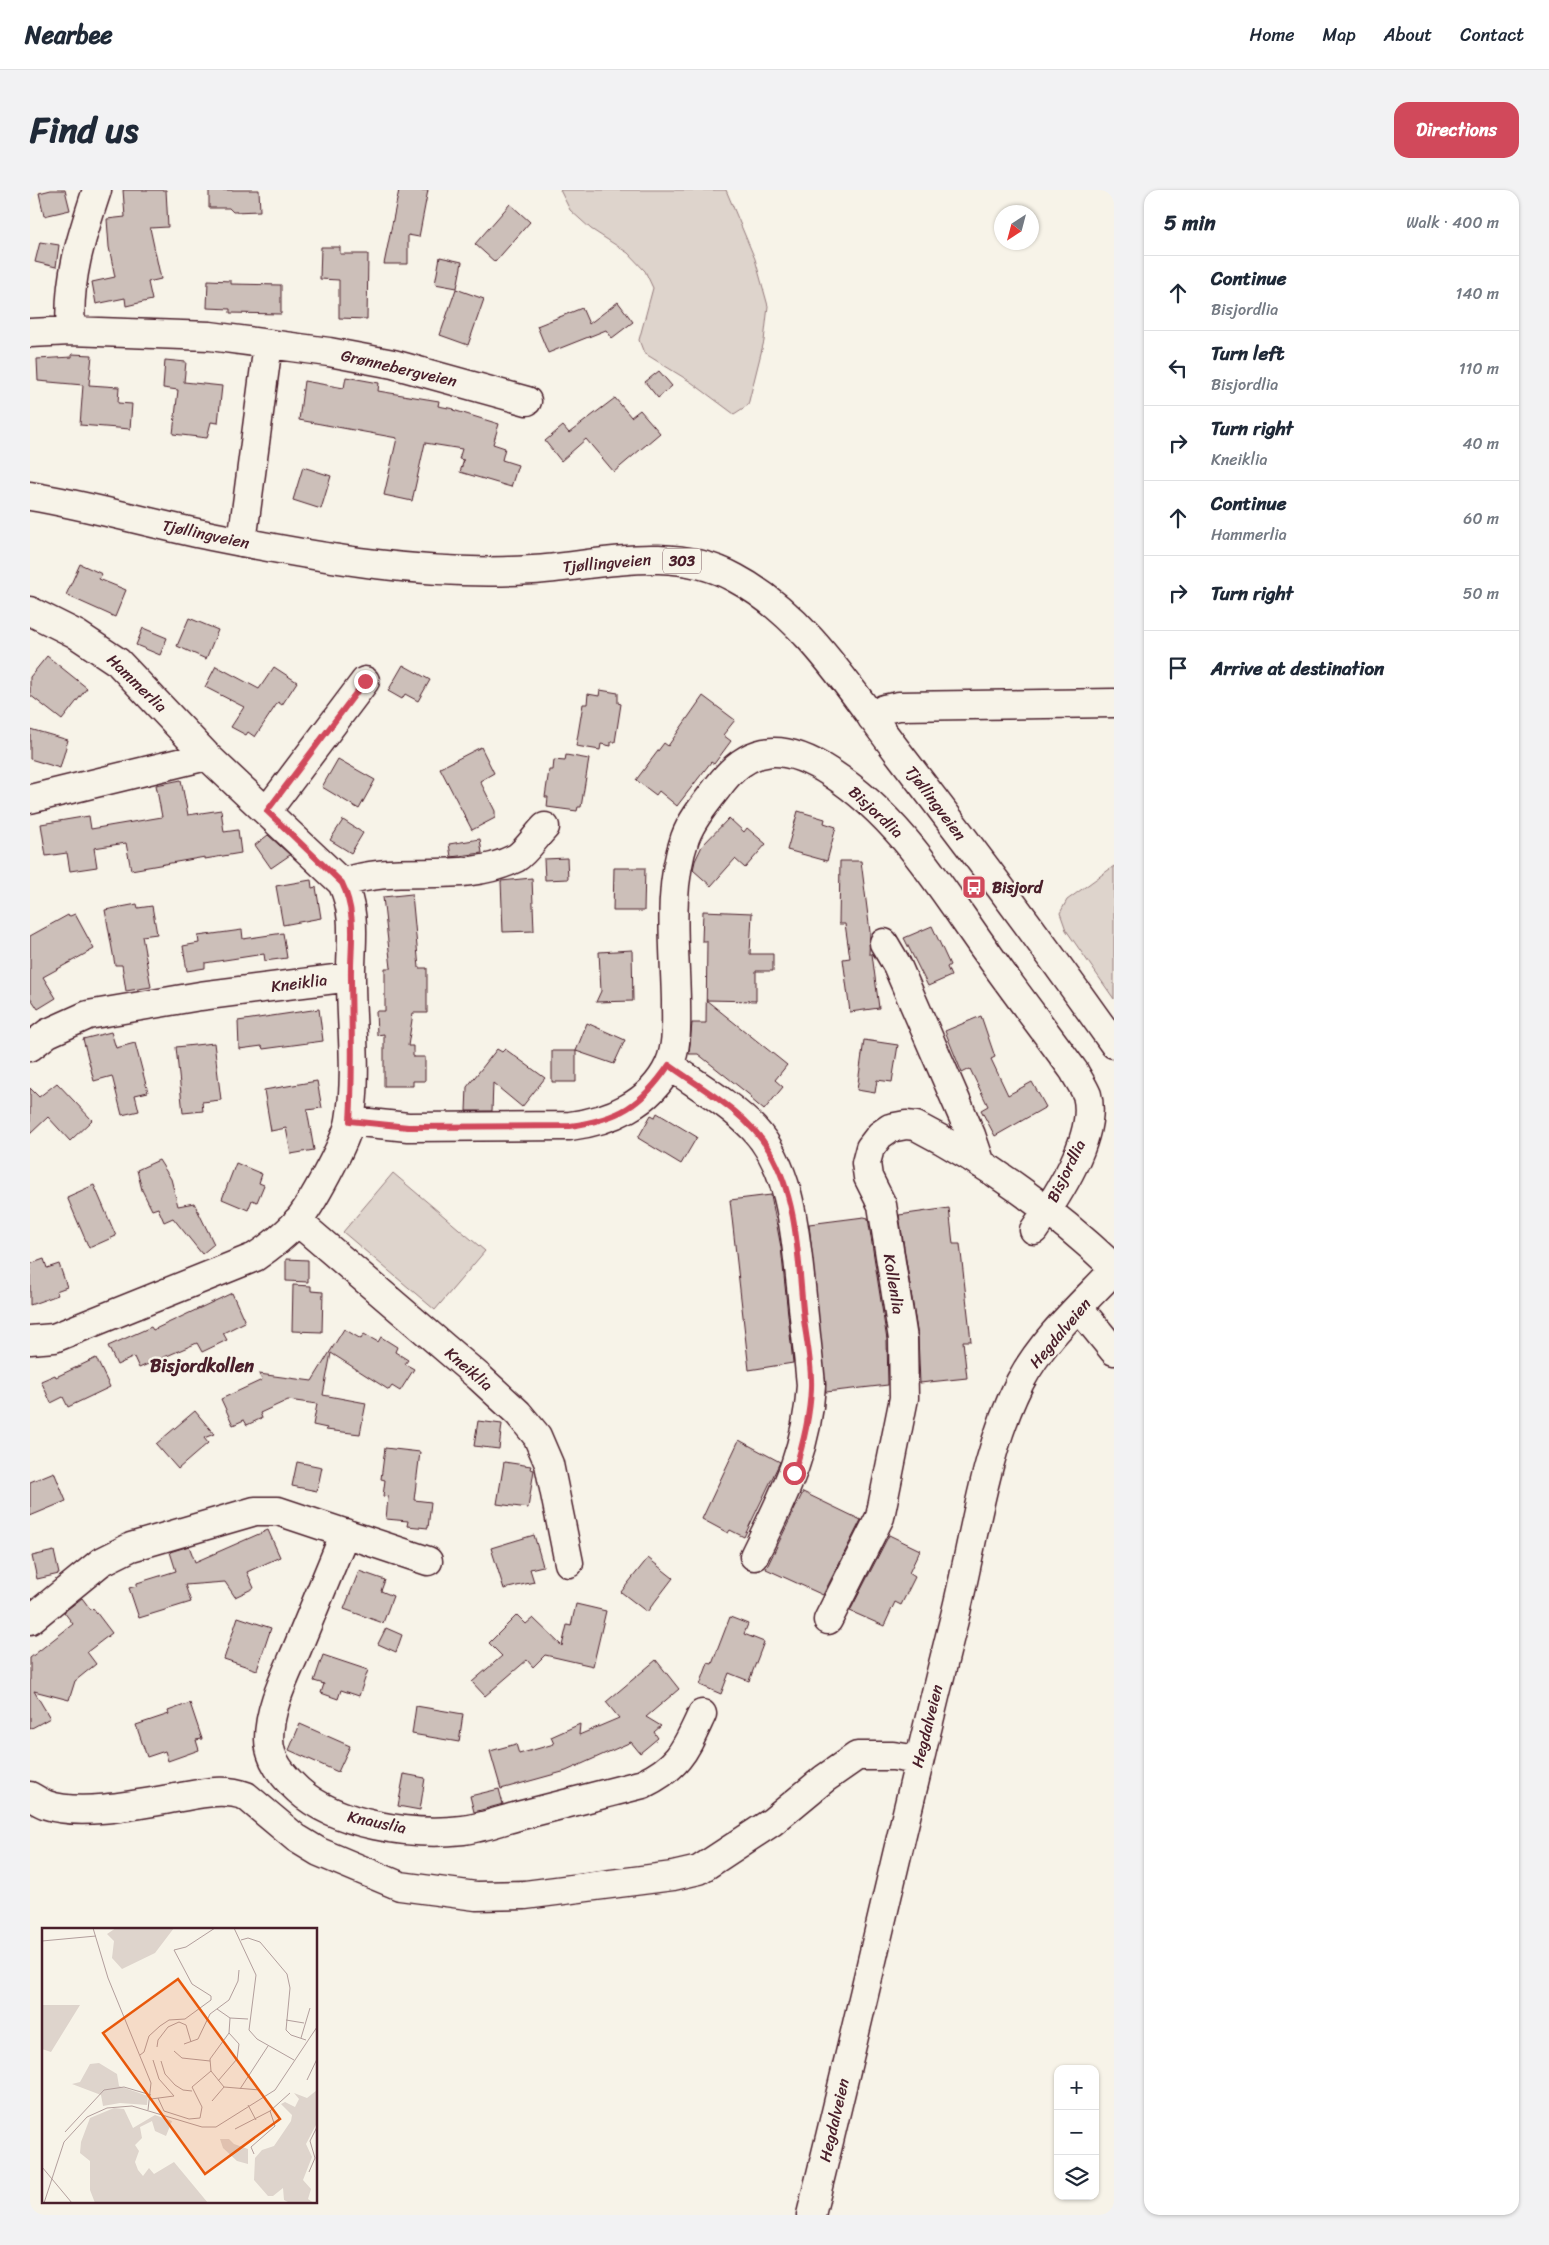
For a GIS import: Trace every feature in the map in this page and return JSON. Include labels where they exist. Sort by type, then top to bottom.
[{"type":"street","points":[[71,331],[71,283],[78,248],[97,190]]},
{"type":"street","name":"Grønnebergveien","points":[[30,333],[71,331],[170,334],[329,352],[394,364],[527,401]]},
{"type":"street","points":[[242,542],[268,344]]},
{"type":"street","name":"Tjøllingveien","points":[[30,496],[242,542],[352,560],[452,571],[532,570],[656,558],[692,562],[711,567],[735,578],[759,593],[790,620],[818,650],[872,718],[1014,906],[1114,1044]]},
{"type":"street","name":"Hammerlia","points":[[30,611],[76,634],[118,662],[207,756],[342,883],[349,898],[354,937],[351,977]]},
{"type":"street","points":[[267,811],[365,681]]},
{"type":"street","points":[[872,718],[884,709],[899,706],[1114,703]]},
{"type":"street","name":"Bisjordlia","points":[[350,1121],[408,1127],[570,1126],[596,1122],[616,1116],[638,1102],[656,1084],[669,1065],[676,1035],[674,894],[686,837],[697,815],[720,783],[742,762],[759,754],[782,751],[802,757],[841,780],[866,798],[891,821],[920,856],[1074,1071],[1087,1095],[1089,1113],[1080,1149],[1040,1221]]},
{"type":"street","points":[[30,800],[207,756]]},
{"type":"street","points":[[342,883],[362,876],[466,872],[491,867],[517,857],[545,827]]},
{"type":"street","points":[[884,943],[897,965],[970,1134],[981,1164]]},
{"type":"street","name":"Kneiklia","points":[[30,1048],[48,1033],[88,1015],[210,995],[351,977],[354,1062],[350,1121],[338,1148],[298,1221],[278,1242],[248,1260],[54,1338],[30,1340]]},
{"type":"street","points":[[669,1065],[739,1115],[755,1130],[770,1151],[781,1176],[788,1198],[795,1236],[812,1385],[810,1407],[804,1442],[794,1473],[754,1556]]},
{"type":"street","name":"Kollenlia","points":[[828,1620],[880,1517],[904,1398],[903,1339],[882,1205],[868,1177],[866,1163],[870,1148],[880,1135],[890,1128],[906,1125],[916,1126],[931,1134],[981,1164],[1040,1221],[1084,1239],[1114,1269]]},
{"type":"street","name":"Kneiklia","points":[[298,1221],[479,1377],[518,1413],[537,1436],[549,1464],[568,1563]]},
{"type":"street","name":"Hegdalveien","points":[[811,2215],[918,1760],[968,1563],[986,1480],[1004,1419],[1021,1381],[1045,1345],[1114,1269]]},
{"type":"street","points":[[1080,1308],[1114,1351]]},
{"type":"street","points":[[30,1620],[101,1562],[131,1547],[255,1511],[278,1511],[428,1561]]},
{"type":"street","name":"Knauslia","points":[[345,1534],[284,1681],[272,1712],[270,1727],[271,1756],[277,1767],[288,1781],[319,1805],[343,1816],[398,1829],[463,1830],[643,1784],[662,1774],[676,1763],[702,1714]]},
{"type":"street","points":[[30,1796],[47,1805],[72,1810],[130,1805],[204,1793],[238,1793],[246,1796],[296,1838],[319,1852],[400,1886],[476,1896],[524,1895],[673,1876],[699,1870],[772,1822],[824,1779],[857,1756],[893,1756],[918,1760]]},
{"type":"shaded area","points":[[560,190],[726,190],[755,259],[768,306],[764,341],[748,405],[734,414],[691,382],[644,353],[639,340],[653,288],[645,271],[628,253],[591,229],[570,210]]},
{"type":"shaded area","points":[[1114,866],[1114,999],[1066,930],[1060,913],[1067,900]]},
{"type":"shaded area","points":[[393,1173],[485,1251],[435,1310],[343,1232]]},
{"type":"building","points":[[51,190],[65,190],[70,210],[44,216],[39,193]]},
{"type":"building","points":[[123,190],[166,190],[168,227],[150,228],[161,279],[148,282],[152,300],[126,306],[125,298],[96,304],[92,282],[115,277],[109,247],[107,219],[125,217]]},
{"type":"building","points":[[209,190],[259,190],[260,211],[233,212],[229,208],[209,208]]},
{"type":"building","points":[[399,190],[428,190],[419,237],[408,235],[408,264],[384,264]]},
{"type":"building","points":[[510,204],[530,222],[495,262],[475,244]]},
{"type":"building","points":[[40,242],[59,245],[56,267],[35,262]]},
{"type":"building","points":[[321,247],[340,247],[340,254],[368,254],[367,319],[339,318],[339,280],[320,279]]},
{"type":"building","points":[[440,257],[462,262],[457,288],[435,284]]},
{"type":"building","points":[[208,280],[231,281],[231,284],[281,285],[281,314],[230,313],[230,309],[207,308]]},
{"type":"building","points":[[456,289],[484,299],[468,345],[440,335]]},
{"type":"building","points":[[618,302],[633,322],[612,338],[606,330],[548,353],[537,326],[582,308],[589,324]]},
{"type":"building","points":[[72,354],[92,355],[89,385],[119,387],[118,403],[132,404],[130,429],[80,425],[83,385],[38,381],[37,359],[72,357]]},
{"type":"building","points":[[165,360],[186,362],[184,382],[222,386],[218,423],[211,422],[207,438],[173,434],[178,390],[163,388]]},
{"type":"building","points":[[659,371],[672,386],[658,398],[645,382]]},
{"type":"building","points":[[346,377],[379,383],[378,391],[439,401],[438,406],[454,409],[499,424],[493,444],[505,448],[502,460],[518,465],[511,487],[460,472],[464,460],[459,459],[462,449],[425,443],[412,501],[384,495],[397,438],[299,420],[304,381],[344,388]]},
{"type":"building","points":[[615,398],[631,417],[640,410],[660,433],[614,472],[586,439],[561,461],[545,441],[563,426],[569,433]]},
{"type":"building","points":[[303,467],[331,476],[321,509],[293,500]]},
{"type":"building","points":[[80,564],[102,574],[99,579],[126,590],[115,617],[66,595]]},
{"type":"building","points":[[189,618],[218,630],[206,659],[177,646]]},
{"type":"building","points":[[143,628],[167,638],[160,655],[136,645]]},
{"type":"building","points":[[47,656],[87,688],[62,720],[30,695],[30,677]]},
{"type":"building","points":[[403,665],[430,680],[418,701],[405,694],[402,699],[388,691]]},
{"type":"building","points":[[216,666],[259,689],[274,667],[297,682],[282,705],[278,702],[255,737],[248,732],[246,735],[231,727],[244,707],[205,687]]},
{"type":"building","points":[[600,690],[618,693],[618,703],[621,704],[615,742],[611,742],[611,746],[601,744],[600,750],[576,746],[583,704],[587,704],[588,694],[599,696]]},
{"type":"building","points":[[703,696],[735,720],[723,735],[731,741],[714,764],[711,762],[677,806],[659,791],[656,795],[636,780],[664,743],[668,746]]},
{"type":"building","points":[[30,729],[68,740],[60,768],[30,759]]},
{"type":"building","points":[[481,747],[494,773],[480,781],[495,811],[495,818],[472,830],[440,768]]},
{"type":"building","points":[[566,755],[589,759],[581,807],[578,807],[577,811],[547,807],[548,797],[545,797],[549,770],[553,770],[554,760],[565,761]]},
{"type":"building","points":[[338,759],[375,780],[359,809],[322,787]]},
{"type":"building","points":[[181,780],[188,815],[221,810],[224,832],[238,830],[241,853],[205,859],[205,857],[131,870],[126,843],[94,848],[97,867],[70,871],[67,853],[46,856],[41,824],[89,816],[91,829],[162,817],[156,785]]},
{"type":"building","points":[[798,811],[825,819],[824,823],[836,827],[827,861],[787,850]]},
{"type":"building","points":[[729,818],[744,832],[747,828],[766,844],[745,868],[735,859],[711,886],[693,870],[695,861],[702,846]]},
{"type":"building","points":[[343,820],[363,833],[351,853],[330,840]]},
{"type":"building","points":[[268,835],[290,855],[271,868],[255,845]]},
{"type":"building","points":[[480,839],[482,853],[451,857],[449,844]]},
{"type":"building","points":[[567,858],[568,879],[545,880],[544,859]]},
{"type":"building","points":[[840,861],[861,861],[870,932],[869,954],[872,954],[879,1008],[850,1012],[843,959],[850,958],[845,924],[839,924]]},
{"type":"building","points":[[614,868],[645,868],[644,911],[613,911]]},
{"type":"building","points":[[532,878],[534,931],[503,932],[501,881]]},
{"type":"building","points":[[311,880],[312,888],[316,887],[321,918],[283,925],[276,886]]},
{"type":"building","points":[[412,894],[419,968],[427,968],[427,1013],[413,1013],[408,1046],[413,1046],[413,1057],[425,1057],[425,1081],[413,1081],[413,1086],[384,1086],[384,1034],[377,1035],[376,1011],[385,1011],[385,968],[391,968],[383,897]]},
{"type":"building","points":[[137,904],[138,908],[152,906],[157,934],[142,936],[151,987],[126,991],[122,965],[115,965],[105,910]]},
{"type":"building","points":[[703,911],[752,913],[750,954],[773,954],[773,971],[756,971],[756,1001],[706,1000],[707,941],[702,941]]},
{"type":"building","points":[[75,914],[94,949],[43,977],[56,998],[38,1009],[30,997],[30,936],[68,915]]},
{"type":"building","points":[[932,926],[950,965],[947,967],[951,976],[928,986],[904,938]]},
{"type":"building","points":[[242,930],[243,939],[283,933],[287,958],[265,961],[264,954],[205,963],[205,968],[187,971],[183,946],[199,943],[198,936]]},
{"type":"building","points":[[632,950],[633,1001],[596,1002],[601,991],[599,952]]},
{"type":"building","points":[[706,1000],[787,1065],[775,1080],[783,1087],[764,1110],[750,1098],[752,1097],[698,1054],[689,1054],[692,1023],[706,1023]]},
{"type":"building","points":[[319,1009],[323,1041],[263,1049],[262,1046],[239,1049],[238,1021]]},
{"type":"building","points":[[981,1016],[995,1057],[991,1059],[1008,1095],[1032,1082],[1046,1107],[995,1136],[981,1110],[988,1106],[970,1069],[962,1073],[945,1031]]},
{"type":"building","points":[[587,1023],[625,1040],[614,1064],[576,1051]]},
{"type":"building","points":[[111,1032],[116,1048],[135,1043],[148,1092],[135,1095],[139,1111],[122,1115],[112,1076],[94,1081],[83,1039]]},
{"type":"building","points":[[864,1040],[898,1045],[892,1082],[877,1080],[875,1093],[857,1090]]},
{"type":"building","points":[[214,1043],[221,1100],[202,1102],[203,1111],[183,1113],[176,1047]]},
{"type":"building","points":[[497,1049],[502,1052],[505,1049],[545,1078],[522,1107],[493,1083],[492,1111],[466,1111],[467,1087]]},
{"type":"building","points":[[552,1051],[576,1051],[576,1082],[552,1082]]},
{"type":"building","points":[[317,1081],[322,1108],[307,1110],[314,1150],[291,1154],[286,1128],[271,1131],[264,1090]]},
{"type":"building","points":[[57,1083],[92,1120],[70,1141],[48,1117],[30,1134],[30,1088],[39,1097]]},
{"type":"building","points":[[657,1113],[697,1137],[681,1164],[638,1138],[651,1115],[655,1117]]},
{"type":"building","points":[[159,1160],[171,1179],[178,1206],[194,1203],[214,1244],[202,1254],[173,1218],[164,1222],[158,1208],[152,1210],[142,1190],[137,1170]]},
{"type":"building","points":[[236,1163],[262,1174],[259,1183],[264,1185],[257,1202],[252,1200],[248,1210],[222,1199]]},
{"type":"building","points":[[94,1185],[116,1236],[89,1248],[67,1197]]},
{"type":"building","points":[[771,1195],[781,1247],[793,1363],[749,1370],[730,1200]]},
{"type":"building","points":[[949,1208],[953,1244],[960,1244],[971,1341],[963,1341],[967,1378],[920,1383],[918,1337],[899,1215]]},
{"type":"building","points":[[868,1218],[887,1340],[888,1385],[826,1392],[809,1224]]},
{"type":"building","points":[[44,1259],[47,1268],[59,1264],[67,1287],[56,1291],[58,1295],[30,1305],[30,1264]]},
{"type":"building","points":[[286,1259],[308,1260],[308,1282],[286,1281]]},
{"type":"building","points":[[293,1285],[311,1286],[311,1291],[323,1292],[322,1332],[292,1331]]},
{"type":"building","points":[[232,1293],[245,1322],[223,1333],[227,1340],[202,1352],[197,1343],[139,1368],[134,1357],[117,1365],[108,1346],[151,1327],[153,1330]]},
{"type":"building","points":[[344,1329],[361,1339],[364,1334],[378,1342],[381,1337],[397,1347],[395,1352],[408,1360],[405,1364],[414,1369],[400,1391],[392,1386],[389,1390],[331,1353],[323,1395],[366,1403],[360,1434],[326,1430],[327,1428],[313,1425],[317,1404],[288,1400],[260,1413],[262,1418],[247,1425],[244,1420],[233,1425],[221,1399],[262,1380],[259,1374],[312,1381]]},
{"type":"building","points":[[96,1358],[110,1387],[68,1407],[63,1397],[51,1403],[41,1381],[55,1375],[56,1377]]},
{"type":"building","points":[[195,1411],[214,1434],[204,1438],[208,1443],[178,1469],[156,1444]]},
{"type":"building","points":[[478,1421],[502,1424],[499,1449],[474,1446]]},
{"type":"building","points":[[739,1440],[780,1462],[744,1537],[730,1530],[728,1533],[702,1519]]},
{"type":"building","points":[[385,1448],[420,1452],[414,1500],[431,1502],[428,1528],[407,1526],[408,1521],[386,1519],[388,1497],[383,1496],[385,1480],[381,1479]]},
{"type":"building","points":[[297,1462],[322,1467],[317,1491],[292,1486]]},
{"type":"building","points":[[504,1462],[531,1466],[530,1469],[534,1470],[528,1508],[497,1504]]},
{"type":"building","points":[[54,1472],[66,1501],[30,1516],[30,1482]]},
{"type":"building","points":[[803,1492],[861,1520],[823,1595],[766,1569]]},
{"type":"building","points":[[268,1530],[280,1557],[247,1572],[254,1588],[235,1597],[225,1582],[185,1585],[191,1602],[139,1618],[129,1588],[137,1586],[137,1583],[176,1571],[170,1552],[189,1546],[195,1562]]},
{"type":"building","points":[[534,1535],[543,1566],[530,1569],[534,1582],[504,1589],[491,1548]]},
{"type":"building","points":[[889,1535],[920,1550],[909,1573],[915,1577],[901,1605],[895,1602],[884,1626],[850,1611]]},
{"type":"building","points":[[54,1551],[59,1574],[37,1579],[32,1556]]},
{"type":"building","points":[[648,1558],[673,1578],[647,1612],[621,1592]]},
{"type":"building","points":[[359,1571],[385,1580],[381,1591],[393,1596],[383,1623],[344,1609]]},
{"type":"building","points":[[82,1598],[91,1610],[93,1608],[112,1633],[87,1652],[96,1664],[75,1681],[69,1700],[34,1691],[50,1718],[30,1729],[30,1658],[73,1624],[64,1612]]},
{"type":"building","points":[[576,1604],[606,1611],[593,1666],[545,1655],[533,1667],[527,1660],[485,1696],[472,1682],[502,1656],[489,1643],[517,1615],[526,1624],[533,1618],[562,1646],[567,1625],[571,1626]]},
{"type":"building","points":[[238,1617],[271,1628],[257,1670],[224,1659]]},
{"type":"building","points":[[730,1617],[748,1624],[744,1634],[764,1642],[749,1681],[729,1673],[721,1694],[700,1685],[708,1663],[712,1664]]},
{"type":"building","points":[[386,1628],[402,1635],[396,1652],[378,1644]]},
{"type":"building","points":[[323,1655],[368,1670],[359,1696],[341,1690],[338,1699],[321,1693],[324,1684],[314,1681]]},
{"type":"building","points":[[656,1660],[679,1689],[646,1717],[661,1726],[654,1732],[658,1738],[640,1753],[631,1742],[566,1771],[501,1789],[490,1751],[516,1744],[519,1754],[554,1744],[551,1737],[580,1724],[579,1735],[619,1718],[606,1702]]},
{"type":"building","points":[[190,1703],[202,1739],[196,1740],[199,1750],[168,1761],[165,1751],[147,1757],[136,1725],[169,1714],[168,1711]]},
{"type":"building","points":[[416,1706],[463,1714],[459,1742],[412,1734]]},
{"type":"building","points":[[300,1724],[350,1746],[338,1772],[289,1750]]},
{"type":"building","points":[[404,1774],[425,1778],[420,1810],[398,1806]]},
{"type":"building","points":[[499,1789],[503,1804],[474,1812],[470,1796]]},
{"type":"place","name":"Bisjord","points":[[974,887]]},
{"type":"district","name":"Bisjordkollen","points":[[202,1366]]},
{"type":"route","points":[[365,681],[267,811],[342,883],[349,898],[354,937],[351,977],[354,1062],[350,1121],[408,1127],[570,1126],[596,1122],[616,1116],[638,1102],[656,1084],[669,1065],[739,1115],[755,1130],[770,1151],[788,1198],[795,1236],[812,1385],[804,1442],[794,1473]]}]
